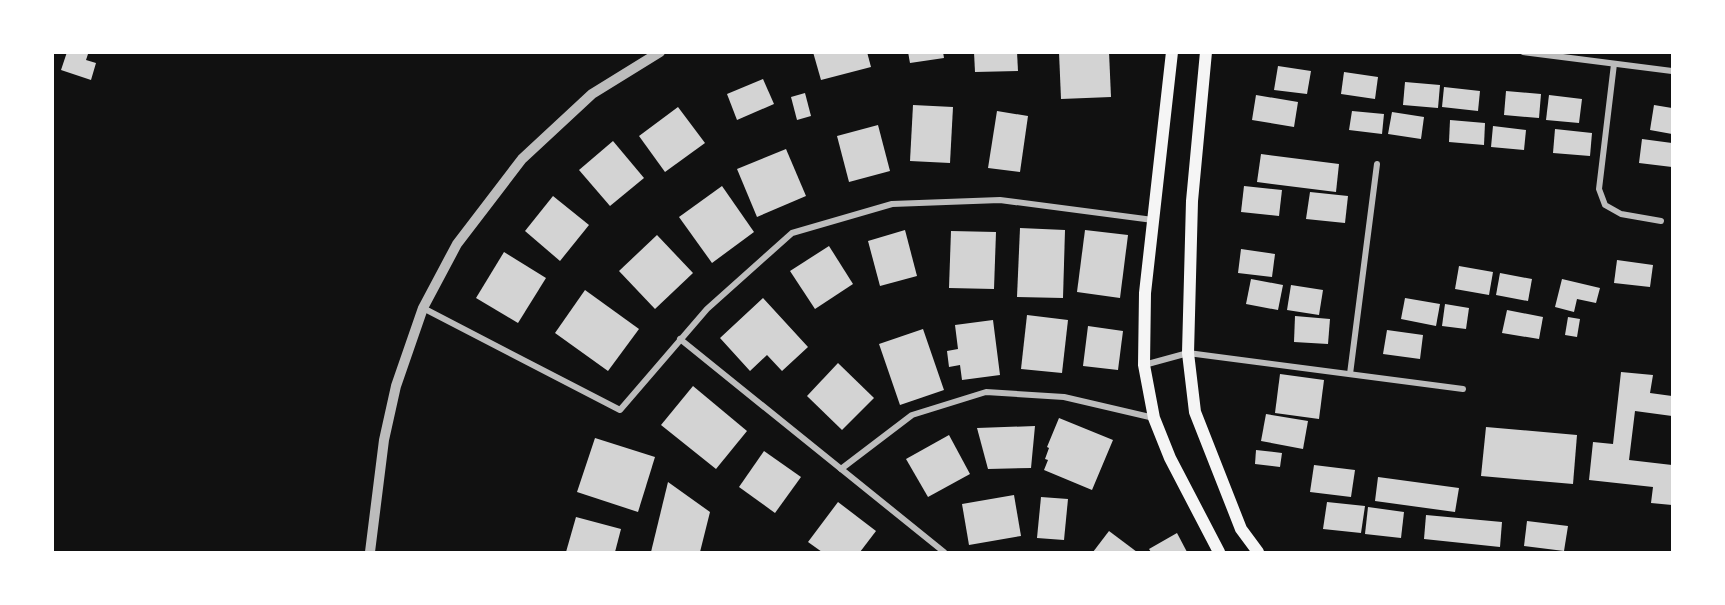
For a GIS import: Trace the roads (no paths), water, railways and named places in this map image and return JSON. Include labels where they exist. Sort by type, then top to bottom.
[{"type":"main road","points":[[1172,52],[1145,293],[1144,364],[1154,418],[1170,458],[1219,552]]},
{"type":"main road","points":[[1206,52],[1192,201],[1188,352],[1195,412],[1241,529],[1258,552]]},
{"type":"street","points":[[370,552],[389,413],[404,360],[423,308],[457,244],[522,159],[592,94],[660,52]]},
{"type":"street","points":[[1523,52],[1672,71]]},
{"type":"street","points":[[1614,64],[1599,189],[1605,205],[1621,214],[1661,221]]},
{"type":"street","points":[[1350,374],[1377,164]]},
{"type":"street","points":[[423,308],[620,410],[707,309],[792,233],[892,204],[1000,200],[1152,220]]},
{"type":"street","points":[[680,339],[944,552]]},
{"type":"street","points":[[1144,364],[1188,352],[1463,389]]},
{"type":"street","points":[[841,469],[912,415],[986,392],[1064,397],[1154,418]]}]
